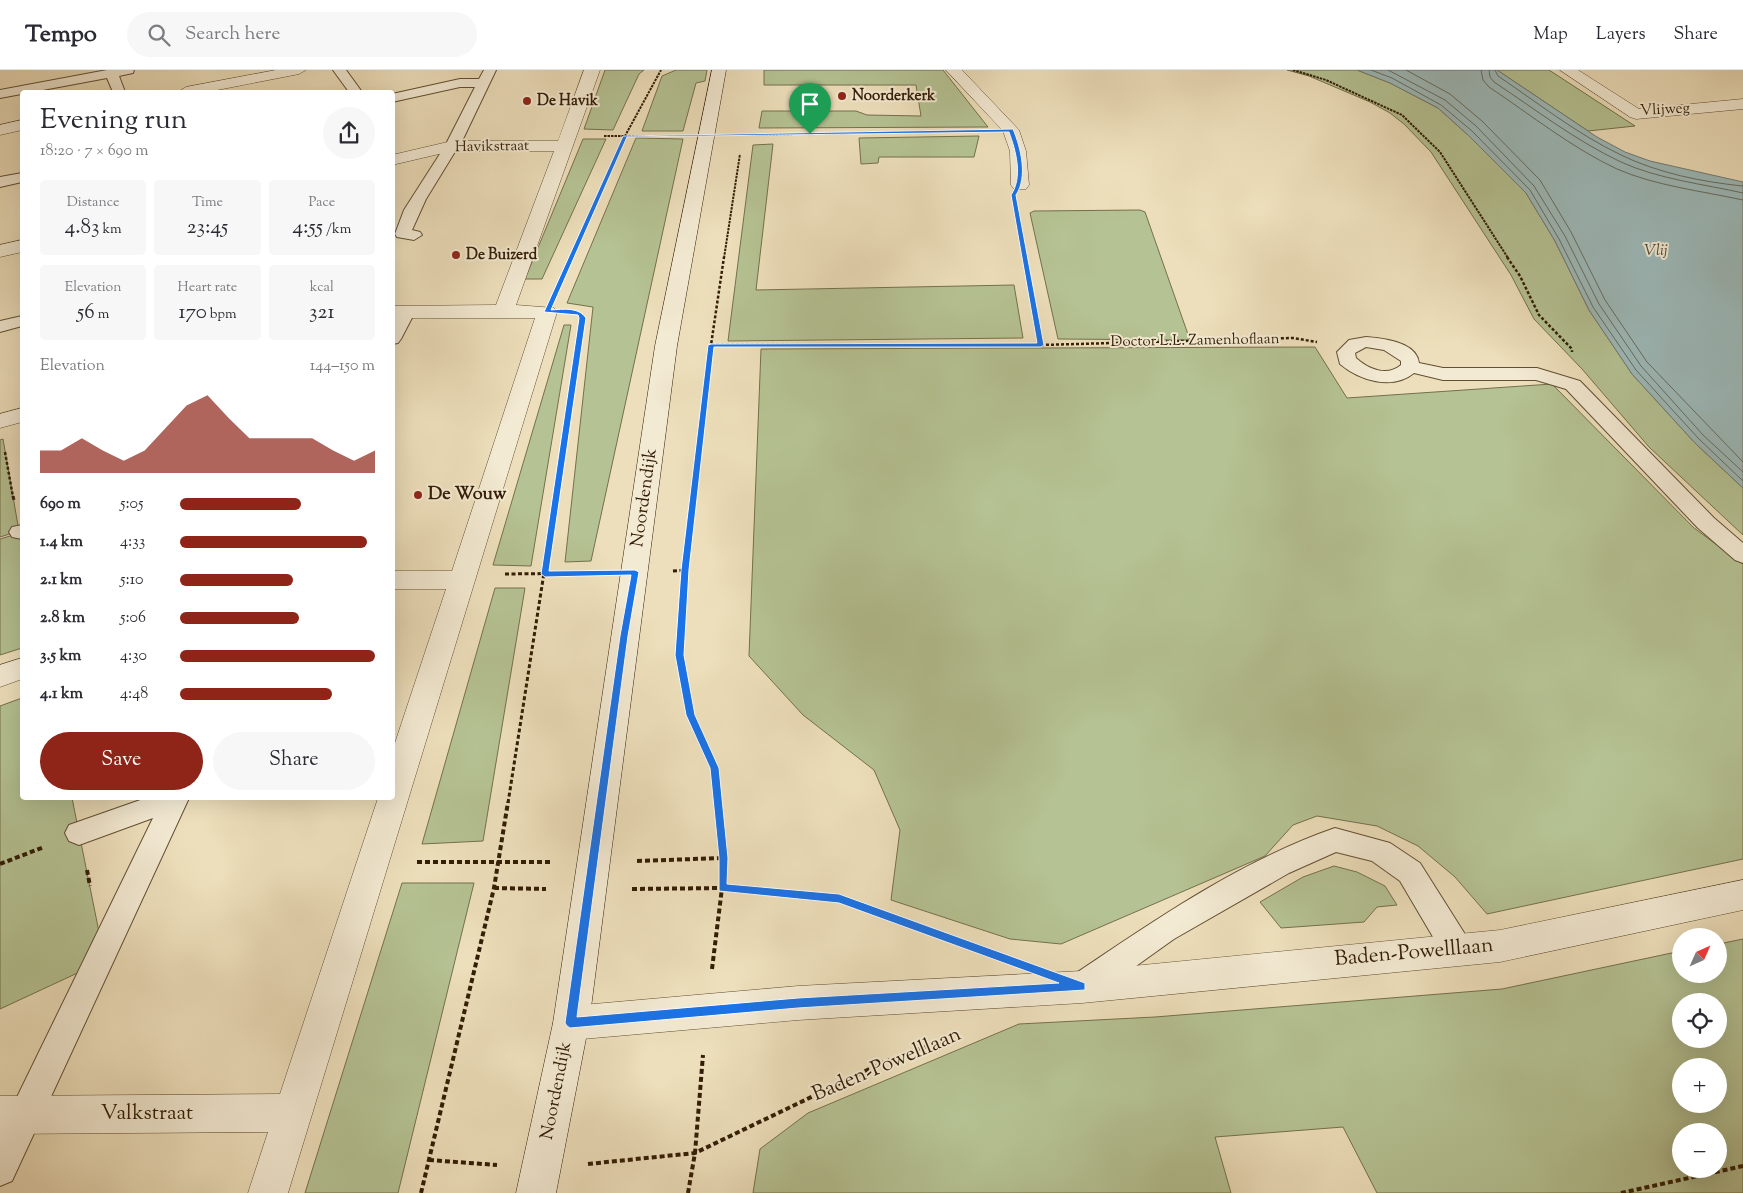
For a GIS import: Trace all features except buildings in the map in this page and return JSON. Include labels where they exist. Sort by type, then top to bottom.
[{"type":"street","points":[[196,90],[298,70]]},
{"type":"street","points":[[504,311],[592,70]]},
{"type":"street","name":"Noordendijk","points":[[536,1193],[570,1023],[666,346],[719,70]]},
{"type":"street","points":[[954,70],[1011,130],[1018,150],[1020,186]]},
{"type":"street","name":"Vlijweg","points":[[1568,70],[1636,114],[1743,104]]},
{"type":"street","points":[[0,130],[20,125]]},
{"type":"street","name":"Havikstraat","points":[[395,159],[452,146],[566,141]]},
{"type":"street","points":[[0,251],[20,246]]},
{"type":"street","points":[[395,795],[547,312],[399,312]]},
{"type":"street","points":[[0,421],[20,416]]},
{"type":"street","points":[[395,580],[463,576]]},
{"type":"street","points":[[0,676],[20,669]]},
{"type":"street","points":[[268,1193],[393,800]]},
{"type":"street","name":"Baden-Powelllaan","points":[[570,1023],[707,1010],[1082,987],[1500,946],[1743,895]]},
{"type":"street","name":"Valkstraat","points":[[14,1115],[294,1113]]},
{"type":"lane","points":[[21,90],[128,70]]},
{"type":"lane","points":[[339,70],[354,90]]},
{"type":"lane","points":[[110,73],[117,90]]},
{"type":"lane","points":[[395,97],[487,77]]},
{"type":"lane","points":[[404,228],[424,189],[452,146],[487,77]]},
{"type":"lane","points":[[0,94],[20,90]]},
{"type":"lane","points":[[0,182],[20,178]]},
{"type":"lane","points":[[395,327],[399,312]]},
{"type":"lane","points":[[0,327],[20,322]]},
{"type":"lane","points":[[1366,342],[1386,344],[1404,353],[1410,360],[1410,367],[1405,373],[1396,376],[1371,375],[1360,371],[1347,360],[1346,352],[1348,348],[1366,342]]},
{"type":"lane","points":[[1410,367],[1443,374],[1537,374],[1573,385],[1706,523],[1743,555]]},
{"type":"lane","points":[[79,833],[170,800]]},
{"type":"lane","points":[[0,1169],[14,1115],[175,800]]},
{"type":"lane","points":[[1082,987],[1164,930],[1279,864],[1335,840],[1380,851],[1410,872],[1457,949]]},
{"type":"path","points":[[421,1193],[494,888],[545,574],[582,318],[580,314],[568,311],[547,312],[626,136],[661,70]]},
{"type":"path","points":[[1293,70],[1326,80],[1402,115],[1440,152],[1520,276],[1539,315],[1572,349],[1573,385]]},
{"type":"path","points":[[688,1193],[696,1153],[707,1010],[722,888],[723,858],[715,768],[690,715],[679,655],[685,570],[711,345],[744,126]]},
{"type":"path","points":[[566,141],[626,136],[1011,130]]},
{"type":"path","points":[[1020,186],[1014,195],[1041,345]]},
{"type":"path","name":"Doctor L.L. Zamenhoflaan","points":[[711,345],[1041,345],[1292,338],[1348,348]]},
{"type":"path","points":[[4,448],[20,527]]},
{"type":"path","points":[[463,576],[635,572]]},
{"type":"path","points":[[0,864],[79,833],[90,888]]},
{"type":"path","points":[[374,862],[497,862]]},
{"type":"path","points":[[722,888],[839,898],[988,953]]},
{"type":"path","name":"Baden-Powelllaan","points":[[696,1153],[882,1063],[955,1035]]},
{"type":"path","points":[[1621,1193],[1743,1166]]},
{"type":"green space","points":[[605,70],[644,70],[639,74],[613,130],[584,129]]},
{"type":"green space","points":[[676,70],[707,70],[705,81],[696,83],[683,131],[642,131],[662,76]]},
{"type":"green space","points":[[764,70],[943,70],[988,127],[759,128],[762,111],[856,111],[867,115],[921,116],[916,85],[764,85]]},
{"type":"green space","points":[[1287,70],[1357,70],[1390,83],[1438,108],[1526,193],[1555,241],[1589,310],[1632,374],[1695,443],[1743,488],[1743,535],[1649,447],[1582,369],[1534,319],[1511,275],[1431,152],[1404,124],[1390,113],[1370,102],[1309,76]]},
{"type":"green space","points":[[1497,70],[1549,70],[1635,126],[1588,131]]},
{"type":"green space","points":[[979,136],[974,157],[879,157],[878,163],[861,164],[859,138]]},
{"type":"green space","points":[[636,138],[683,139],[591,561],[565,562],[593,307],[567,303]]},
{"type":"green space","points":[[583,139],[606,139],[542,279],[525,279]]},
{"type":"green space","points":[[773,144],[756,290],[1014,285],[1023,338],[728,341],[753,145]]},
{"type":"green space","points":[[1140,210],[1145,212],[1190,340],[1058,339],[1030,213],[1034,211]]},
{"type":"green space","points":[[564,325],[571,325],[531,566],[493,565]]},
{"type":"green space","points":[[1315,347],[1347,398],[1552,384],[1694,528],[1743,564],[1743,859],[1487,914],[1455,877],[1418,846],[1377,826],[1317,816],[1293,825],[1265,856],[1061,944],[1010,939],[891,900],[900,830],[874,770],[803,715],[749,656],[761,349]]},
{"type":"green space","points":[[3,439],[19,531],[0,537],[0,440]]},
{"type":"green space","points":[[20,533],[20,649],[0,655],[0,539]]},
{"type":"green space","points":[[495,588],[525,588],[483,841],[422,844]]},
{"type":"green space","points":[[20,699],[20,800],[72,800],[103,952],[99,963],[0,1009],[0,706]]},
{"type":"green space","points":[[1334,866],[1357,872],[1385,886],[1397,905],[1377,907],[1364,922],[1281,928],[1260,902],[1303,877]]},
{"type":"green space","points":[[402,883],[474,883],[398,1193],[305,1193]]},
{"type":"green space","points":[[1743,939],[1743,1193],[1377,1193],[1343,1127],[1215,1137],[1231,1193],[753,1193],[760,1149],[808,1113],[1019,1024],[1155,1017],[1502,989],[1672,953],[1672,983],[1727,983],[1728,942]]},
{"type":"water","name":"Vlij","points":[[1357,70],[1497,70],[1597,137],[1625,152],[1650,161],[1743,182],[1743,488],[1695,443],[1632,374],[1589,310],[1555,241],[1526,193],[1438,108],[1390,83]]},
{"type":"place","name":"Noorderkerk","points":[[842,96]]},
{"type":"place","name":"De Havik","points":[[527,101]]},
{"type":"place","name":"De Buizerd","points":[[456,255]]},
{"type":"place","name":"De Wouw","points":[[418,495]]},
{"type":"route","points":[[1011,130],[1018,150],[1020,186],[1014,195],[1041,345],[711,345],[685,570],[679,655],[690,715],[715,768],[723,858],[722,888],[839,898],[1082,987],[798,1003],[570,1023],[624,636],[635,572],[545,574],[582,325],[580,314],[568,311],[547,312],[626,136],[810,134],[1011,130]]}]
